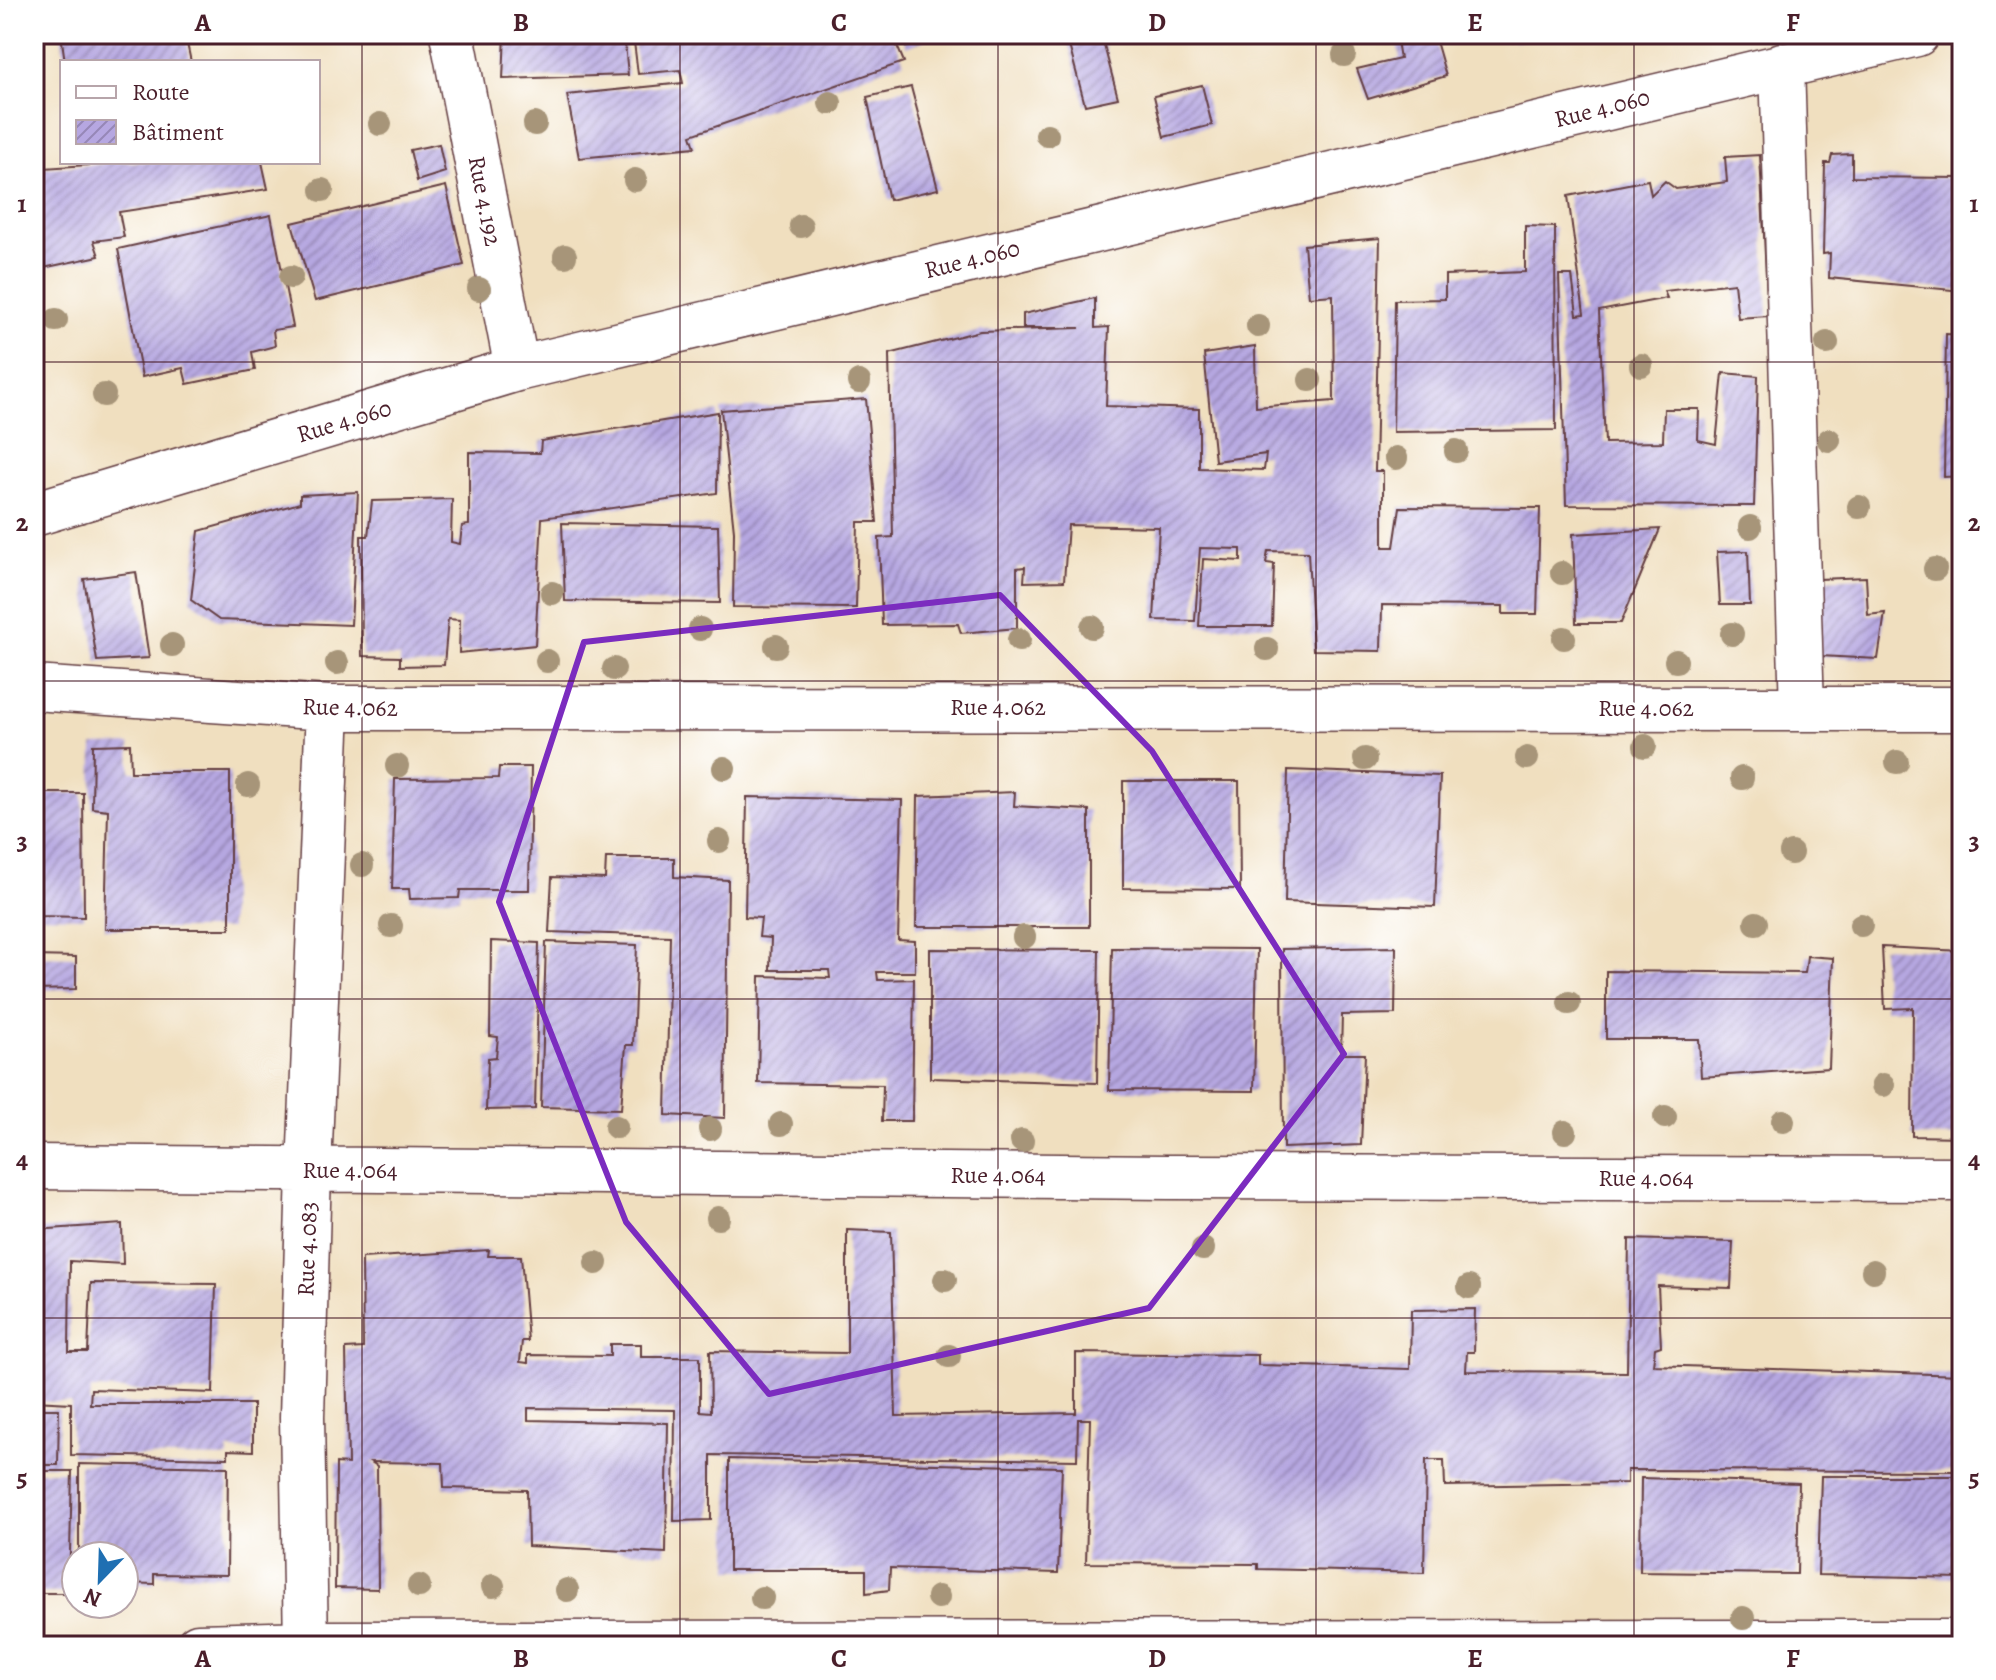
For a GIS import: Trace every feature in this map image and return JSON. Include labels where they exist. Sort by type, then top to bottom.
[{"type":"street","name":"Rue 4.192","points":[[452,34],[517,369]]},
{"type":"street","name":"Rue 4.060","points":[[34,514],[517,369],[1917,34]]},
{"type":"street","points":[[1782,65],[1802,708]]},
{"type":"street","name":"Rue 4.062","points":[[34,688],[328,708],[1962,709]]},
{"type":"street","name":"Rue 4.083","points":[[306,1645],[302,1417],[328,708]]},
{"type":"street","name":"Rue 4.064","points":[[34,1167],[1962,1179]]},
{"type":"street","points":[[198,1646],[1962,1642]]},
{"type":"highlighted area","points":[[1000,595],[1152,751],[1344,1054],[1149,1308],[769,1394],[626,1222],[499,902],[584,642]]},
{"type":"building","points":[[61,34],[185,34],[191,60],[65,60]]},
{"type":"building","points":[[505,34],[624,34],[628,75],[503,79]]},
{"type":"building","points":[[633,34],[892,34],[904,62],[691,135],[695,147],[579,158],[567,95],[683,83],[680,70],[638,74]]},
{"type":"building","points":[[902,34],[942,34],[906,47]]},
{"type":"building","points":[[1066,34],[1101,34],[1118,98],[1085,105]]},
{"type":"building","points":[[1396,34],[1434,34],[1446,76],[1368,99],[1357,69],[1400,59]]},
{"type":"building","points":[[1512,34],[1545,34],[1545,35],[1514,42]]},
{"type":"building","points":[[1202,85],[1212,125],[1164,137],[1154,96]]},
{"type":"building","points":[[911,87],[938,189],[889,200],[867,97]]},
{"type":"building","points":[[34,121],[44,168],[103,164],[262,164],[268,189],[119,212],[124,237],[94,241],[99,256],[34,270]]},
{"type":"building","points":[[439,144],[445,172],[417,181],[410,150]]},
{"type":"building","points":[[1852,154],[1852,177],[1962,178],[1962,291],[1829,278],[1830,253],[1823,254],[1825,163],[1830,163],[1832,155]]},
{"type":"building","points":[[1760,155],[1768,316],[1738,318],[1734,283],[1664,291],[1667,298],[1599,311],[1605,443],[1663,442],[1664,409],[1699,409],[1698,440],[1716,444],[1723,373],[1758,376],[1754,506],[1566,505],[1559,275],[1572,275],[1577,315],[1584,314],[1568,196],[1648,180],[1651,195],[1665,181],[1676,189],[1727,182],[1725,157]]},
{"type":"building","points":[[446,186],[464,265],[315,301],[292,223]]},
{"type":"building","points":[[271,215],[293,327],[273,330],[275,346],[252,352],[255,370],[187,384],[183,368],[142,377],[118,249]]},
{"type":"building","points":[[1525,226],[1555,227],[1556,430],[1393,432],[1395,300],[1445,299],[1445,275],[1525,272]]},
{"type":"building","points":[[1380,238],[1375,471],[1383,471],[1383,547],[1394,547],[1400,507],[1540,508],[1537,614],[1503,614],[1503,606],[1382,605],[1381,651],[1313,650],[1308,552],[1268,551],[1266,563],[1274,564],[1272,626],[1199,626],[1203,559],[1241,561],[1241,549],[1200,548],[1195,621],[1154,620],[1159,527],[1068,525],[1064,581],[1024,582],[1025,567],[1017,568],[1017,628],[961,633],[958,624],[882,625],[879,538],[893,537],[889,354],[980,331],[1080,328],[1023,328],[1023,314],[1095,298],[1095,328],[1109,327],[1106,406],[1199,409],[1199,468],[1264,470],[1266,454],[1215,461],[1204,354],[1255,346],[1256,407],[1334,401],[1333,295],[1309,297],[1304,245]]},
{"type":"building","points":[[1946,334],[1962,335],[1962,476],[1944,477]]},
{"type":"building","points":[[866,399],[877,522],[858,522],[856,608],[733,607],[734,531],[721,410]]},
{"type":"building","points":[[718,412],[717,493],[542,518],[535,645],[459,653],[460,620],[448,619],[444,665],[400,666],[400,657],[362,656],[361,536],[368,536],[372,501],[452,499],[451,542],[460,544],[462,526],[469,525],[469,452],[540,453],[541,441]]},
{"type":"building","points":[[358,492],[351,625],[219,620],[191,600],[199,531],[300,503],[300,495]]},
{"type":"building","points":[[562,523],[718,526],[720,603],[565,601]]},
{"type":"building","points":[[1660,529],[1621,623],[1576,623],[1573,534]]},
{"type":"building","points":[[1748,551],[1750,605],[1720,605],[1717,552]]},
{"type":"building","points":[[136,572],[149,658],[97,661],[84,579]]},
{"type":"building","points":[[1866,577],[1868,615],[1885,613],[1878,659],[1820,656],[1819,579]]},
{"type":"building","points":[[130,744],[131,772],[230,772],[230,929],[105,929],[108,810],[92,808],[93,745]]},
{"type":"building","points":[[499,767],[531,767],[529,890],[460,890],[459,898],[410,899],[409,889],[392,889],[395,779],[498,778]]},
{"type":"building","points":[[1288,770],[1440,776],[1435,907],[1285,902]]},
{"type":"building","points":[[1123,781],[1239,781],[1240,889],[1123,888]]},
{"type":"building","points":[[1015,792],[1014,806],[1089,810],[1089,927],[916,927],[918,796]]},
{"type":"building","points":[[34,793],[83,793],[84,917],[34,916]]},
{"type":"building","points":[[747,797],[902,800],[898,940],[915,941],[915,972],[877,972],[878,980],[914,979],[912,1121],[882,1121],[883,1085],[758,1083],[760,976],[830,978],[829,970],[770,970],[771,938],[759,937],[761,918],[745,917]]},
{"type":"building","points":[[606,858],[674,858],[674,877],[728,880],[725,1118],[666,1115],[670,936],[549,932],[552,877],[605,879]]},
{"type":"building","points":[[491,941],[539,943],[535,1109],[486,1110],[488,1058],[496,1057],[498,1037],[490,1036]]},
{"type":"building","points":[[546,942],[637,945],[633,1045],[626,1045],[621,1109],[541,1107]]},
{"type":"building","points":[[1396,947],[1395,1014],[1342,1015],[1341,1054],[1365,1054],[1361,1145],[1283,1148],[1282,949]]},
{"type":"building","points":[[1882,947],[1962,951],[1961,1137],[1912,1136],[1913,1008],[1885,1009]]},
{"type":"building","points":[[1112,948],[1257,949],[1254,1091],[1109,1090]]},
{"type":"building","points":[[930,949],[1099,950],[1097,1083],[930,1078]]},
{"type":"building","points":[[34,956],[76,957],[76,989],[34,990]]},
{"type":"building","points":[[1807,956],[1833,958],[1829,1068],[1701,1077],[1699,1039],[1606,1039],[1606,971],[1805,973]]},
{"type":"building","points":[[122,1224],[123,1264],[70,1261],[69,1352],[88,1352],[91,1283],[216,1284],[213,1393],[91,1389],[90,1404],[253,1404],[253,1451],[228,1450],[228,1458],[71,1455],[71,1403],[34,1401],[35,1230]]},
{"type":"building","points":[[847,1230],[891,1232],[896,1416],[1076,1413],[1076,1353],[1258,1355],[1258,1365],[1410,1369],[1411,1310],[1475,1309],[1474,1352],[1467,1352],[1466,1371],[1627,1372],[1629,1239],[1733,1242],[1731,1288],[1658,1286],[1661,1346],[1655,1348],[1653,1365],[1962,1375],[1962,1471],[1627,1470],[1627,1483],[1445,1486],[1444,1460],[1426,1460],[1424,1573],[1258,1569],[1258,1564],[1086,1563],[1090,1419],[1078,1419],[1077,1460],[711,1455],[711,1520],[674,1521],[675,1410],[528,1408],[528,1420],[668,1423],[666,1553],[528,1546],[527,1490],[444,1488],[443,1463],[371,1462],[377,1466],[378,1589],[335,1588],[336,1463],[348,1464],[346,1349],[363,1348],[362,1258],[489,1250],[488,1256],[521,1256],[528,1341],[522,1341],[520,1362],[528,1363],[528,1355],[610,1356],[610,1344],[641,1344],[641,1357],[700,1357],[700,1411],[711,1412],[710,1351],[847,1353]]},
{"type":"building","points":[[34,1409],[59,1409],[58,1465],[34,1465]]},
{"type":"building","points":[[729,1459],[1062,1467],[1058,1573],[890,1568],[889,1590],[866,1593],[866,1570],[729,1570]]},
{"type":"building","points":[[79,1464],[228,1467],[227,1575],[154,1574],[154,1584],[140,1584],[140,1540],[79,1540]]},
{"type":"building","points":[[34,1471],[72,1471],[70,1540],[60,1540],[60,1593],[34,1593]]},
{"type":"building","points":[[1821,1476],[1962,1476],[1962,1578],[1818,1575]]},
{"type":"building","points":[[1641,1478],[1799,1483],[1797,1574],[1640,1572]]}]
